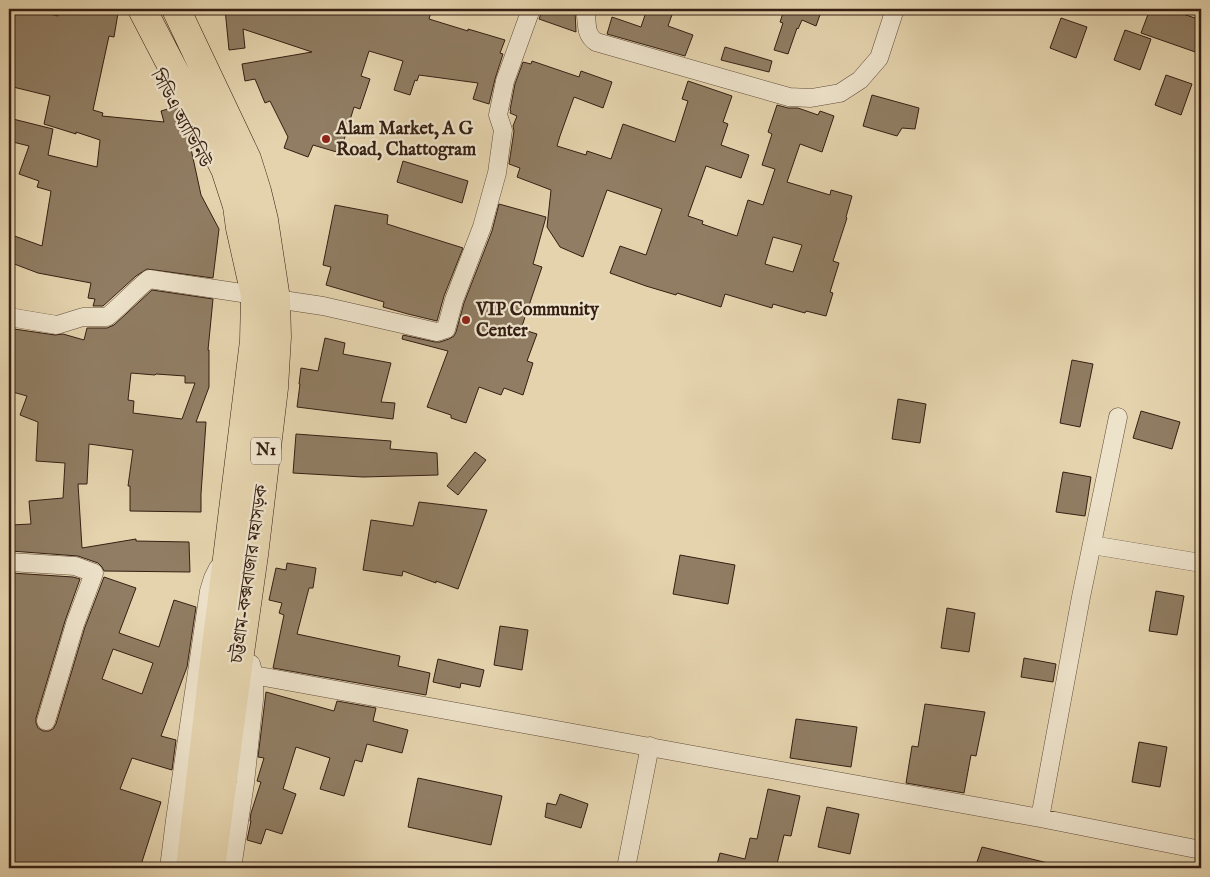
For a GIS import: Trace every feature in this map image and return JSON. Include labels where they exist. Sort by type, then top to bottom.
[{"type":"highway","name":"সিডিএ অ্যাভিনিউ","points":[[122,9],[207,171],[252,224]]},
{"type":"highway","points":[[142,9],[232,166]]},
{"type":"highway","points":[[161,9],[232,166],[252,224]]},
{"type":"highway","name":"N1","points":[[176,9],[247,159],[257,191],[252,224]]},
{"type":"highway","name":"চট্টগ্রাম-কক্সবাজার মহাসড়ক","points":[[211,868],[242,639],[242,552],[254,341],[266,297],[252,224]]},
{"type":"highway","name":"চট্টগ্রাম-কক্সবাজার মহাসড়ক","points":[[190,868],[212,679],[242,552]]},
{"type":"street","points":[[9,317],[57,325],[83,317],[107,317],[149,279],[323,306],[437,332],[446,330],[454,300],[482,227],[497,173],[503,130],[498,116],[505,81],[531,9]]},
{"type":"street","points":[[585,9],[588,33],[590,38],[596,42],[750,87],[789,97],[811,98],[840,93],[860,80],[879,58],[895,9]]},
{"type":"street","points":[[1040,818],[1118,417]]},
{"type":"street","points":[[1092,545],[1201,562]]},
{"type":"street","points":[[169,868],[209,591],[213,578],[242,552]]},
{"type":"street","points":[[9,562],[75,566],[94,573],[75,624],[46,721]]},
{"type":"street","points":[[232,868],[245,782],[254,700],[254,674],[242,639]]},
{"type":"street","points":[[254,674],[1040,818],[1201,850]]},
{"type":"street","points":[[626,868],[650,746]]},
{"type":"building","points":[[9,9],[31,9],[58,16],[60,9],[96,9],[118,13],[114,37],[109,36],[93,110],[103,113],[102,116],[164,122],[161,111],[175,107],[189,135],[201,195],[219,229],[213,278],[147,269],[136,276],[103,306],[93,306],[95,299],[88,298],[91,283],[38,273],[9,262],[9,234],[42,246],[51,191],[37,187],[39,181],[19,174],[29,146],[9,141],[9,118],[53,129],[48,155],[97,167],[100,140],[44,124],[50,96],[9,86]]},
{"type":"building","points":[[225,9],[432,9],[429,19],[505,40],[500,53],[503,54],[489,104],[473,99],[478,83],[419,75],[417,81],[415,80],[410,95],[394,90],[403,61],[369,51],[361,76],[370,79],[360,109],[354,107],[340,153],[313,145],[308,157],[284,148],[288,137],[270,101],[265,103],[255,79],[245,81],[242,64],[312,52],[243,29],[245,48],[229,50]]},
{"type":"building","points":[[543,9],[575,11],[576,32],[539,19]]},
{"type":"building","points":[[647,9],[674,9],[668,26],[693,35],[685,56],[607,34],[612,17],[641,27]]},
{"type":"building","points":[[775,9],[822,9],[816,26],[802,20],[797,28],[788,54],[774,50],[783,23],[780,22],[783,13]]},
{"type":"building","points":[[1150,9],[1168,9],[1201,20],[1201,54],[1141,33]]},
{"type":"building","points":[[1061,18],[1087,27],[1076,58],[1050,48]]},
{"type":"building","points":[[1125,30],[1151,39],[1140,70],[1114,60]]},
{"type":"building","points":[[725,47],[772,61],[769,72],[721,60]]},
{"type":"building","points":[[532,61],[579,77],[581,71],[612,82],[603,108],[574,97],[557,146],[586,155],[587,151],[611,159],[623,124],[675,142],[688,101],[682,99],[688,81],[732,96],[723,122],[728,124],[721,145],[749,155],[741,178],[706,166],[688,216],[703,221],[702,224],[737,236],[748,200],[763,205],[775,169],[762,165],[772,134],[768,132],[777,105],[798,108],[818,115],[820,111],[834,116],[822,152],[800,144],[787,182],[830,195],[831,190],[852,196],[833,261],[839,263],[830,292],[833,293],[826,316],[806,311],[805,313],[773,304],[772,308],[725,294],[721,307],[677,293],[676,295],[646,286],[610,273],[620,246],[646,255],[662,209],[607,190],[583,257],[560,247],[547,227],[551,190],[517,177],[520,168],[509,164],[514,131],[513,126],[517,116],[510,113],[515,84],[523,62],[531,64]],"holes":[[[773,237],[802,245],[793,272],[765,264]]]},
{"type":"building","points":[[1166,75],[1192,84],[1181,115],[1155,105]]},
{"type":"building","points":[[872,95],[919,108],[915,129],[902,128],[897,136],[863,126]]},
{"type":"building","points":[[403,161],[468,181],[462,203],[397,182]]},
{"type":"building","points":[[499,204],[546,217],[533,264],[542,267],[521,329],[537,334],[527,361],[533,363],[523,395],[504,388],[501,395],[479,387],[466,423],[451,418],[451,415],[427,407],[448,351],[402,339],[403,335],[440,342],[454,336],[464,303],[492,231]]},
{"type":"building","points":[[335,205],[388,215],[387,224],[463,248],[444,296],[437,321],[383,307],[384,302],[326,285],[331,267],[323,265]]},
{"type":"building","points":[[152,290],[213,299],[208,350],[209,387],[196,422],[206,422],[201,512],[130,511],[130,486],[128,486],[133,450],[89,444],[87,484],[78,484],[82,548],[136,539],[136,541],[189,542],[190,572],[104,571],[98,563],[78,556],[11,551],[11,525],[31,524],[29,501],[63,498],[65,463],[36,461],[38,422],[20,415],[27,396],[9,391],[9,348],[14,329],[55,335],[63,334],[84,340],[87,328],[107,328],[114,325]],"holes":[[[131,373],[185,376],[185,383],[195,383],[182,419],[133,413],[134,401],[128,400]]]},
{"type":"building","points":[[325,338],[345,343],[343,354],[391,363],[381,402],[395,403],[393,419],[297,407],[301,368],[318,371]]},
{"type":"building","points":[[1072,360],[1093,364],[1080,427],[1060,423]]},
{"type":"building","points":[[898,399],[926,404],[920,443],[892,439]]},
{"type":"building","points":[[1141,411],[1180,422],[1172,449],[1133,438]]},
{"type":"building","points":[[296,434],[391,441],[390,449],[437,453],[438,475],[363,477],[293,473]]},
{"type":"building","points":[[475,452],[486,460],[458,495],[447,486]]},
{"type":"building","points":[[1063,472],[1091,477],[1085,516],[1056,512]]},
{"type":"building","points":[[419,502],[487,510],[458,589],[403,571],[402,576],[363,570],[371,520],[413,526]]},
{"type":"building","points":[[680,555],[735,565],[728,604],[673,594]]},
{"type":"building","points":[[287,563],[316,568],[313,588],[309,588],[297,634],[400,656],[398,666],[430,673],[426,695],[273,668],[284,615],[279,613],[282,603],[269,600],[276,568],[286,570]]},
{"type":"building","points":[[11,573],[80,579],[65,621],[36,718],[38,728],[43,731],[53,729],[56,724],[85,627],[104,577],[136,588],[119,633],[159,647],[174,600],[196,607],[187,667],[161,736],[176,740],[172,770],[132,758],[120,789],[161,802],[140,868],[9,868],[9,586]],"holes":[[[113,649],[153,663],[142,694],[102,679]]]},
{"type":"building","points":[[1156,591],[1184,596],[1177,635],[1149,631]]},
{"type":"building","points":[[947,608],[975,613],[969,652],[941,648]]},
{"type":"building","points":[[500,626],[528,630],[522,670],[494,665]]},
{"type":"building","points":[[1024,658],[1056,664],[1053,682],[1021,677]]},
{"type":"building","points":[[438,659],[484,670],[480,687],[461,683],[460,688],[433,682]]},
{"type":"building","points":[[266,692],[334,711],[337,701],[376,708],[373,721],[408,730],[402,753],[367,744],[362,762],[355,760],[344,796],[320,789],[330,758],[296,747],[283,789],[296,794],[282,834],[266,829],[261,844],[247,840],[251,813],[261,782],[257,781],[264,758],[258,757]]},
{"type":"building","points":[[925,704],[985,712],[976,756],[971,755],[964,793],[906,783],[912,746],[918,747]]},
{"type":"building","points":[[796,719],[857,727],[851,767],[790,758]]},
{"type":"building","points":[[1139,742],[1167,747],[1160,787],[1132,782]]},
{"type":"building","points":[[418,778],[502,796],[491,845],[408,827]]},
{"type":"building","points":[[768,789],[800,796],[791,836],[784,835],[776,868],[716,868],[720,853],[745,859],[750,838],[757,839]]},
{"type":"building","points":[[560,794],[588,804],[581,828],[545,817],[547,803],[556,805]]},
{"type":"building","points":[[827,807],[859,814],[850,854],[818,847]]},
{"type":"building","points":[[982,847],[1048,863],[1047,868],[975,868]]},
{"type":"place","name":"Alam Market, A G Road, Chattogram","points":[[326,139]]},
{"type":"place","name":"VIP Community Center","points":[[466,320]]}]
